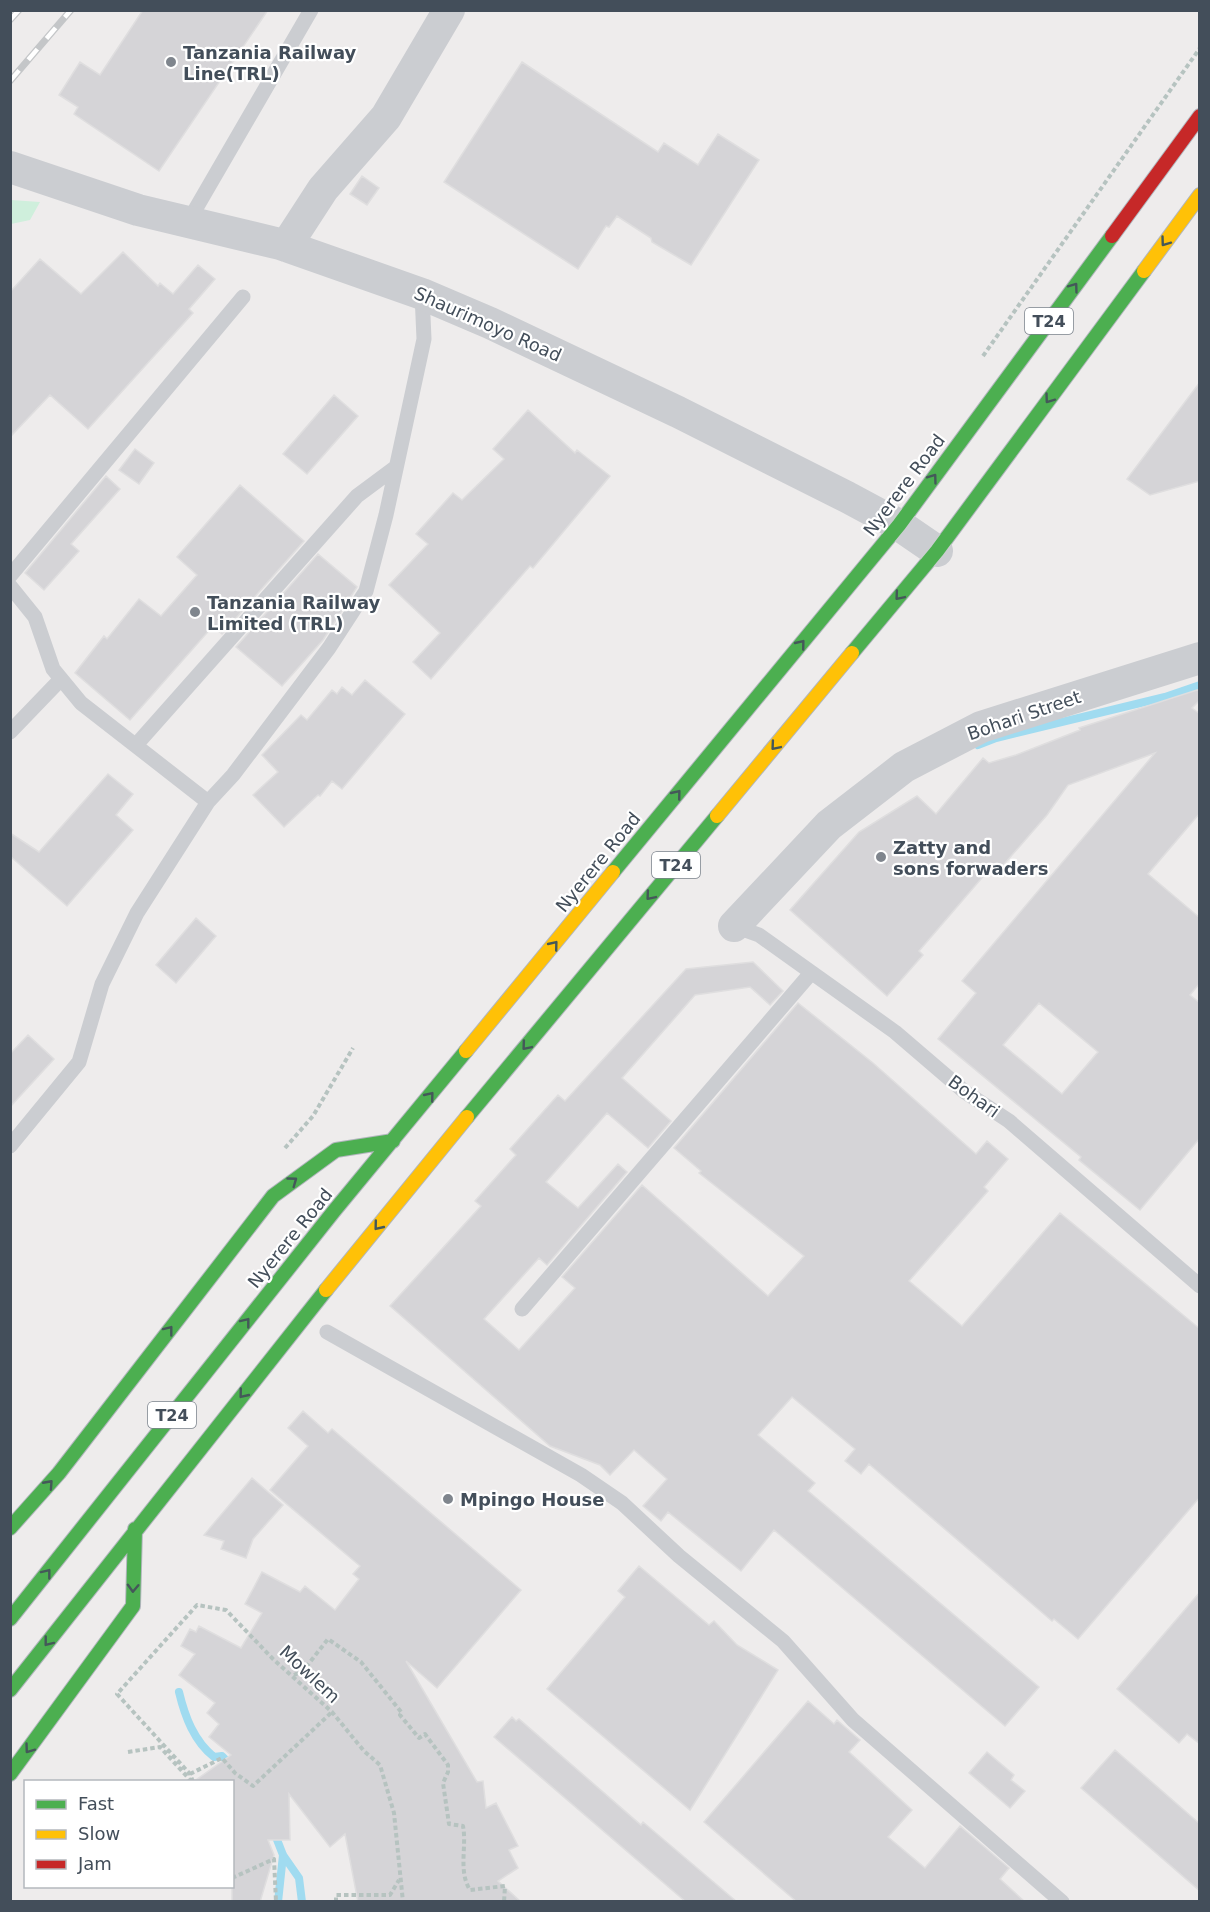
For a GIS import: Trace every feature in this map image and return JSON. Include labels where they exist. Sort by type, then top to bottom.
[{"type":"highway","name":"Nyerere Road","points":[[10,1619],[334,1211],[899,525],[1200,116]]},
{"type":"highway","name":"T24","points":[[10,1690],[135,1529],[415,1180],[937,550],[1200,195]]},
{"type":"highway","points":[[10,1528],[59,1473],[273,1196],[336,1150],[393,1141]]},
{"type":"highway","points":[[10,1774],[133,1606],[135,1529]]},
{"type":"street","points":[[286,246],[323,189],[386,117],[449,10]]},
{"type":"street","name":"Shaurimoyo Road","points":[[10,167],[138,210],[286,246],[422,294],[490,323],[678,412],[899,525],[937,550]]},
{"type":"street","name":"Bohari Street","points":[[734,926],[829,825],[904,767],[981,727],[1200,658]]},
{"type":"lane","points":[[188,222],[311,10]]},
{"type":"lane","points":[[10,1146],[79,1062],[102,984],[137,913],[208,802],[233,775],[329,648],[366,591],[424,339],[422,294]]},
{"type":"lane","points":[[10,576],[243,297]]},
{"type":"lane","points":[[136,745],[357,496],[396,467]]},
{"type":"lane","points":[[10,586],[35,617],[53,669],[81,703],[208,802]]},
{"type":"lane","points":[[10,732],[61,678]]},
{"type":"lane","name":"Bohari","points":[[734,926],[759,935],[895,1032],[965,1092],[1009,1121],[1200,1286]]},
{"type":"lane","points":[[522,1309],[812,973]]},
{"type":"lane","points":[[327,1332],[581,1475],[622,1503],[680,1556],[783,1641],[853,1720],[1062,1902]]},
{"type":"path","points":[[977,365],[1200,48]]},
{"type":"path","name":"Mowlem","points":[[190,1774],[117,1694],[197,1605],[226,1610],[273,1659],[294,1675],[332,1712],[364,1751],[380,1765],[394,1813],[403,1902]]},
{"type":"path","points":[[294,1675],[303,1671],[328,1639],[361,1662],[395,1703],[416,1735],[419,1738],[425,1734],[448,1765],[448,1772],[443,1783],[449,1824],[463,1826],[466,1844],[462,1854],[466,1882],[470,1890],[505,1886],[504,1902]]},
{"type":"path","points":[[192,1780],[190,1774],[222,1758],[235,1773],[253,1786],[332,1712]]},
{"type":"path","points":[[128,1752],[160,1747],[191,1780]]},
{"type":"path","points":[[234,1877],[274,1859],[276,1902]]},
{"type":"path","points":[[336,1902],[336,1895],[390,1895],[399,1879]]},
{"type":"green space","points":[[10,200],[40,202],[30,220],[11,224]]},
{"type":"building","name":"Tanzania Railway Line(TRL)","points":[[143,10],[268,10],[159,171],[74,114],[78,107],[59,95],[80,62],[100,75]]},
{"type":"building","points":[[522,62],[658,152],[664,143],[698,165],[718,134],[759,160],[691,265],[652,242],[651,238],[617,216],[609,227],[606,226],[578,269],[444,182]]},
{"type":"building","points":[[362,176],[379,188],[367,205],[350,194]]},
{"type":"building","points":[[123,252],[158,286],[160,283],[173,294],[198,265],[215,279],[189,309],[193,313],[88,429],[50,395],[10,437],[10,292],[40,259],[81,294]]},
{"type":"building","points":[[1200,382],[1200,481],[1150,495],[1127,479]]},
{"type":"building","points":[[334,395],[358,416],[307,474],[283,454]]},
{"type":"building","points":[[528,410],[575,453],[577,450],[610,476],[533,568],[530,566],[431,679],[413,662],[440,633],[389,585],[428,544],[416,534],[453,493],[462,500],[504,459],[493,449]]},
{"type":"building","points":[[135,449],[154,463],[139,484],[119,470]]},
{"type":"building","points":[[106,476],[120,489],[71,544],[79,551],[44,590],[25,573]]},
{"type":"building","name":"Tanzania Railway Limited (TRL)","points":[[240,485],[304,541],[222,634],[213,626],[130,720],[75,673],[104,636],[107,639],[139,599],[161,616],[197,575],[177,557]]},
{"type":"building","name":"Tanzania Railway Limited (TRL)","points":[[318,554],[357,587],[323,640],[282,686],[236,647]]},
{"type":"building","points":[[365,680],[405,714],[342,789],[332,781],[320,796],[318,795],[284,827],[253,795],[278,772],[262,755],[301,715],[307,720],[332,690],[337,694],[342,687],[352,695]]},
{"type":"building","points":[[1200,689],[1200,700],[1192,708],[1200,714],[1200,813],[1148,874],[1200,918],[1200,983],[1190,995],[1200,1003],[1200,1138],[1140,1210],[1079,1160],[1081,1157],[938,1039],[976,993],[962,981],[1155,753],[1068,785],[1047,815],[999,870],[993,865],[919,951],[923,955],[887,996],[790,910],[859,832],[917,796],[936,814],[983,758],[989,763],[1016,755],[1080,730],[1079,728]],"holes":[[[1039,1003],[1098,1052],[1062,1094],[1003,1045]]]},
{"type":"building","points":[[108,774],[133,794],[116,815],[133,830],[67,906],[10,856],[10,833],[39,852]]},
{"type":"building","points":[[196,918],[216,936],[176,983],[156,965]]},
{"type":"building","points":[[753,962],[783,991],[770,1005],[750,987],[695,995],[622,1078],[671,1121],[648,1148],[607,1113],[546,1182],[578,1208],[618,1164],[627,1172],[547,1265],[539,1258],[484,1319],[519,1350],[575,1288],[562,1277],[642,1185],[768,1296],[804,1256],[699,1173],[701,1171],[674,1148],[798,1003],[873,1063],[976,1154],[987,1141],[1008,1159],[984,1187],[988,1191],[909,1281],[962,1326],[1060,1213],[1200,1329],[1200,1497],[1078,1639],[1054,1619],[1052,1621],[869,1464],[861,1474],[845,1461],[855,1449],[792,1397],[758,1435],[815,1483],[808,1491],[1039,1687],[1005,1726],[774,1530],[741,1571],[668,1512],[661,1521],[643,1506],[667,1479],[634,1450],[610,1475],[600,1465],[550,1446],[390,1306],[481,1206],[475,1201],[516,1155],[510,1149],[558,1095],[565,1101],[686,969]]},
{"type":"building","points":[[28,1035],[54,1059],[10,1107],[10,1054]]},
{"type":"building","points":[[303,1411],[328,1433],[332,1429],[521,1590],[437,1688],[406,1661],[477,1782],[483,1781],[486,1808],[496,1803],[518,1846],[509,1850],[518,1868],[498,1881],[521,1902],[358,1902],[345,1834],[330,1847],[289,1794],[290,1840],[268,1840],[274,1855],[260,1902],[232,1902],[234,1780],[196,1780],[231,1755],[209,1737],[219,1724],[207,1713],[215,1703],[179,1675],[195,1654],[181,1646],[190,1629],[196,1632],[199,1626],[241,1648],[262,1613],[245,1604],[262,1572],[300,1592],[305,1586],[335,1610],[359,1579],[353,1574],[360,1566],[270,1490],[308,1446],[288,1428]]},
{"type":"building","points":[[252,1478],[283,1505],[253,1539],[246,1558],[221,1549],[224,1541],[204,1535]]},
{"type":"building","points":[[639,1566],[709,1625],[714,1621],[737,1645],[778,1670],[690,1810],[547,1689],[625,1597],[618,1591]]},
{"type":"building","points":[[1200,1592],[1200,1744],[1187,1734],[1179,1743],[1117,1689]]},
{"type":"building","points":[[808,1701],[834,1724],[837,1720],[860,1740],[849,1752],[912,1810],[888,1837],[925,1868],[960,1826],[1009,1868],[1000,1879],[1025,1902],[797,1902],[704,1822]]},
{"type":"building","points":[[512,1717],[516,1721],[519,1719],[641,1825],[643,1822],[737,1902],[686,1902],[494,1737]]},
{"type":"building","points":[[1115,1750],[1200,1824],[1200,1891],[1081,1788]]},
{"type":"building","points":[[987,1752],[1014,1775],[1011,1780],[1025,1791],[1010,1808],[969,1773]]},
{"type":"waterway","points":[[978,745],[996,738],[1165,697],[1200,685]]},
{"type":"waterway","points":[[179,1692],[187,1719],[201,1744],[214,1757],[222,1756],[232,1766]]},
{"type":"waterway","points":[[274,1832],[283,1855],[299,1878],[302,1902]]},
{"type":"waterway","points":[[278,1902],[283,1855]]},
{"type":"railway","points":[[10,20],[19,10]]},
{"type":"railway","points":[[10,81],[71,10]]},
{"type":"traffic: fast","points":[[613,872],[899,525],[1112,236]]},
{"type":"traffic: fast","points":[[852,653],[937,551],[1144,271]]},
{"type":"traffic: fast","points":[[467,1117],[717,816]]},
{"type":"traffic: fast","points":[[10,1619],[334,1211],[466,1051]]},
{"type":"traffic: fast","points":[[10,1528],[59,1473],[273,1196],[336,1150],[393,1141]]},
{"type":"traffic: fast","points":[[10,1690],[326,1290]]},
{"type":"traffic: fast","points":[[10,1774],[133,1606],[135,1529]]},
{"type":"traffic: slow","points":[[1144,271],[1200,195]]},
{"type":"traffic: slow","points":[[717,816],[852,653]]},
{"type":"traffic: slow","points":[[466,1051],[613,872]]},
{"type":"traffic: slow","points":[[326,1290],[467,1117]]},
{"type":"traffic: jam","points":[[1112,236],[1200,116]]},
{"type":"place","name":"Tanzania Railway Line(TRL)","points":[[171,62]]},
{"type":"place","name":"Tanzania Railway Limited (TRL)","points":[[195,612]]},
{"type":"place","name":"Zatty and sons forwaders","points":[[881,857]]},
{"type":"place","name":"Mpingo House","points":[[448,1499]]}]
